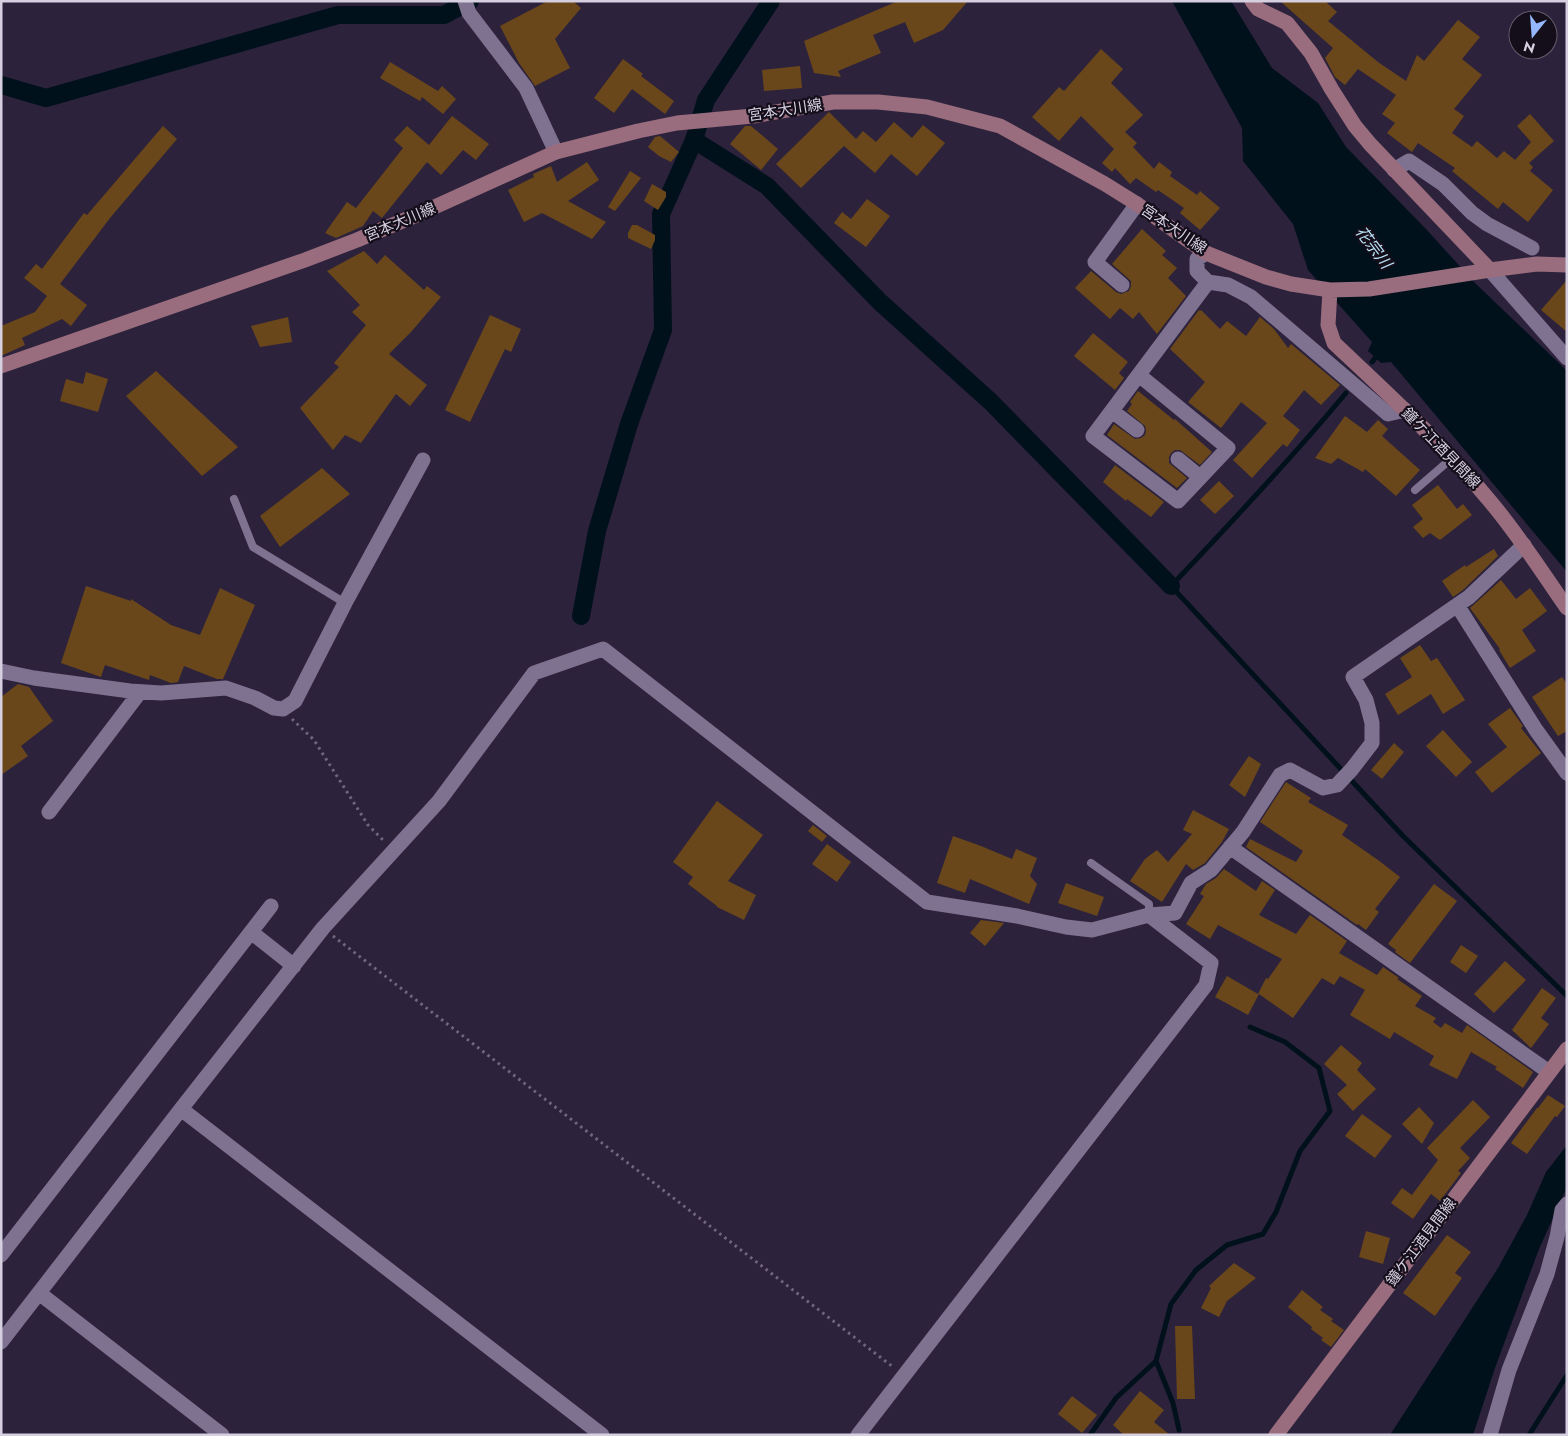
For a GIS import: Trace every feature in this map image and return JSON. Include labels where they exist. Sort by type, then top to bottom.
[{"type":"main road","points":[[1252,1],[1258,9],[1287,23],[1312,53],[1332,90],[1355,126],[1484,271]]},
{"type":"main road","name":"宮本大川線","points":[[1,366],[305,260],[419,214],[556,152],[677,123],[753,116],[833,102],[878,102],[927,107],[1000,126],[1105,184],[1137,204],[1206,253],[1266,277],[1313,288],[1330,296],[1537,264],[1567,265]]},
{"type":"main road","name":"鐘ケ江酒見間線","points":[[1330,296],[1328,326],[1334,343],[1405,410],[1490,500],[1567,608]]},
{"type":"main road","name":"鐘ケ江酒見間線","points":[[1276,1435],[1567,1049]]},
{"type":"street","points":[[467,7],[526,88],[556,152]]},
{"type":"street","points":[[1394,170],[1409,160],[1443,184],[1472,213],[1487,224],[1532,248]]},
{"type":"street","points":[[1122,286],[1095,262],[1137,204]]},
{"type":"street","points":[[1206,253],[1197,259],[1198,271],[1208,282],[1228,285],[1251,297],[1388,414],[1405,410]]},
{"type":"street","points":[[1484,271],[1567,358]]},
{"type":"street","points":[[1139,375],[1228,448],[1178,501],[1093,436],[1208,282]]},
{"type":"street","points":[[1112,411],[1138,430]]},
{"type":"street","points":[[1178,459],[1200,477]]},
{"type":"street","points":[[1,671],[34,678],[140,692],[161,693],[226,688],[255,698],[274,708],[283,709],[295,701],[345,603],[423,460]]},
{"type":"street","points":[[1,1342],[323,928],[439,801],[534,673],[603,649],[928,902],[1092,930],[1150,915],[1175,913],[1191,883],[1211,870],[1243,832],[1280,775],[1290,770],[1323,788],[1337,785],[1372,743],[1372,723],[1366,700],[1353,677],[1469,596],[1524,546]]},
{"type":"street","points":[[1457,605],[1536,730],[1567,773]]},
{"type":"street","points":[[49,812],[140,692]]},
{"type":"street","points":[[1230,847],[1549,1072]]},
{"type":"street","points":[[1,1256],[271,906]]},
{"type":"street","points":[[858,1435],[1206,985],[1211,963],[1150,915]]},
{"type":"street","points":[[252,932],[294,966]]},
{"type":"street","points":[[181,1109],[602,1435]]},
{"type":"street","points":[[1490,1435],[1509,1370],[1547,1274],[1562,1210],[1567,1204]]},
{"type":"street","points":[[39,1293],[222,1435]]},
{"type":"lane","points":[[1416,490],[1452,458]]},
{"type":"lane","points":[[234,499],[252,547],[345,603]]},
{"type":"lane","points":[[1091,863],[1149,904],[1150,915]]},
{"type":"path","points":[[283,709],[314,740],[368,825],[393,850]]},
{"type":"path","points":[[323,928],[904,1375]]},
{"type":"water","name":"花宗川","points":[[1172,1],[1231,1],[1272,68],[1318,103],[1346,147],[1426,229],[1475,283],[1567,372],[1567,572],[1391,362],[1381,363],[1368,351],[1372,342],[1308,270],[1293,224],[1243,161],[1242,128]]},
{"type":"water","points":[[1567,1145],[1567,1187],[1539,1249],[1495,1368],[1473,1435],[1390,1435],[1498,1268],[1527,1215],[1546,1172]]},
{"type":"building","points":[[548,1],[573,1],[581,8],[555,39],[570,68],[535,86],[519,63],[500,26]]},
{"type":"building","points":[[898,1],[968,1],[943,30],[914,43],[905,22],[873,35],[881,53],[838,71],[841,77],[814,73],[804,41]]},
{"type":"building","points":[[1280,1],[1325,1],[1337,12],[1328,21],[1378,62],[1406,81],[1417,55],[1424,61],[1458,20],[1480,37],[1462,59],[1482,75],[1454,109],[1464,116],[1452,133],[1472,147],[1477,141],[1497,158],[1504,151],[1515,160],[1531,142],[1517,126],[1530,114],[1554,141],[1529,163],[1533,167],[1530,171],[1553,190],[1528,222],[1503,202],[1498,209],[1452,171],[1455,168],[1418,143],[1412,152],[1387,133],[1395,123],[1382,114],[1396,95],[1358,69],[1345,85],[1335,77],[1325,58],[1333,48]]},
{"type":"building","points":[[1101,49],[1123,69],[1111,83],[1143,115],[1125,132],[1137,143],[1133,147],[1154,169],[1159,162],[1172,172],[1170,176],[1197,195],[1200,191],[1220,208],[1200,230],[1180,213],[1184,208],[1158,190],[1156,192],[1136,178],[1130,184],[1115,168],[1112,172],[1102,163],[1114,149],[1081,116],[1059,141],[1032,117],[1059,87],[1064,91]]},
{"type":"building","points":[[623,59],[643,74],[641,76],[674,101],[665,114],[632,89],[614,113],[594,98]]},
{"type":"building","points":[[390,62],[438,91],[442,86],[456,99],[443,114],[422,97],[420,101],[380,78]]},
{"type":"building","points":[[800,66],[802,88],[764,91],[762,70]]},
{"type":"building","points":[[829,112],[856,139],[863,131],[876,142],[894,122],[912,138],[923,125],[945,143],[917,176],[891,154],[875,173],[844,146],[801,188],[776,164]]},
{"type":"building","points":[[452,116],[489,144],[476,160],[463,150],[441,175],[427,162],[382,218],[373,211],[363,226],[336,238],[325,233],[347,202],[356,208],[403,148],[394,140],[407,126],[429,145]]},
{"type":"building","points":[[163,126],[177,139],[110,218],[60,284],[87,305],[71,326],[62,319],[22,338],[25,345],[1,356],[1,326],[35,312],[47,296],[24,278],[36,264],[42,269],[84,213],[87,215]]},
{"type":"building","points":[[745,126],[751,126],[778,149],[761,170],[730,144]]},
{"type":"building","points":[[660,136],[679,152],[671,162],[659,156],[648,147],[655,137]]},
{"type":"building","points":[[587,162],[599,180],[568,201],[606,222],[592,239],[542,213],[524,222],[508,190],[534,177],[533,174],[551,166],[557,182]]},
{"type":"building","points":[[630,171],[641,178],[615,211],[608,207]]},
{"type":"building","points":[[652,184],[666,192],[666,197],[658,210],[644,201]]},
{"type":"building","points":[[867,199],[890,216],[866,247],[834,223],[842,212],[851,219]]},
{"type":"building","points":[[632,225],[637,225],[655,235],[651,249],[628,238]]},
{"type":"building","points":[[1142,229],[1166,251],[1162,255],[1177,268],[1168,278],[1186,296],[1157,334],[1139,312],[1133,319],[1120,308],[1110,319],[1075,288],[1091,271],[1116,292],[1121,294],[1129,291],[1131,281],[1112,264]]},
{"type":"building","points":[[364,251],[377,264],[385,255],[424,290],[427,286],[441,297],[389,354],[427,385],[410,406],[396,394],[361,443],[345,435],[333,450],[300,408],[339,367],[334,363],[366,325],[352,312],[360,305],[327,271]]},
{"type":"building","points":[[1567,280],[1567,332],[1541,310]]},
{"type":"building","points":[[1199,310],[1220,329],[1227,321],[1246,336],[1260,317],[1274,329],[1288,348],[1291,344],[1340,385],[1321,405],[1304,390],[1283,416],[1300,430],[1287,447],[1283,444],[1252,478],[1233,460],[1267,423],[1241,402],[1221,428],[1188,402],[1205,382],[1170,349]]},
{"type":"building","points":[[490,315],[521,329],[511,352],[505,349],[470,422],[445,410]]},
{"type":"building","points":[[288,317],[292,342],[260,347],[251,326]]},
{"type":"building","points":[[1093,333],[1128,362],[1119,373],[1124,378],[1115,390],[1074,356]]},
{"type":"building","points":[[156,371],[238,447],[202,476],[126,396]]},
{"type":"building","points":[[86,372],[108,379],[98,412],[60,401],[66,379],[83,384]]},
{"type":"building","points":[[1138,391],[1175,419],[1212,452],[1200,465],[1180,450],[1175,450],[1171,453],[1169,463],[1187,478],[1177,488],[1107,435],[1114,424],[1135,439],[1145,435],[1145,426],[1127,411],[1132,404],[1130,402]]},
{"type":"building","points":[[1345,416],[1367,432],[1378,420],[1388,429],[1382,436],[1420,470],[1396,496],[1365,469],[1363,472],[1338,458],[1331,464],[1315,458]]},
{"type":"building","points":[[1115,465],[1164,502],[1151,517],[1127,499],[1126,501],[1103,482]]},
{"type":"building","points":[[322,468],[350,494],[280,547],[260,516]]},
{"type":"building","points":[[1219,481],[1234,496],[1215,514],[1200,500]]},
{"type":"building","points":[[1438,485],[1457,509],[1463,504],[1472,515],[1440,540],[1430,533],[1423,538],[1413,527],[1423,519],[1412,505]]},
{"type":"building","points":[[1494,549],[1498,556],[1463,590],[1453,597],[1442,581],[1465,565],[1466,567]]},
{"type":"building","points":[[1501,580],[1516,599],[1530,588],[1547,611],[1522,630],[1536,651],[1510,668],[1500,649],[1470,608]]},
{"type":"building","points":[[86,586],[131,601],[131,599],[171,625],[200,635],[220,588],[255,605],[223,679],[217,679],[184,666],[178,682],[171,683],[150,675],[149,680],[105,665],[101,677],[61,663]]},
{"type":"building","points":[[1420,645],[1431,661],[1437,658],[1465,700],[1443,714],[1431,694],[1398,715],[1385,694],[1412,677],[1400,658]]},
{"type":"building","points":[[1562,677],[1567,684],[1567,731],[1558,736],[1532,697]]},
{"type":"building","points":[[18,684],[29,687],[53,721],[21,746],[28,756],[1,775],[1,697]]},
{"type":"building","points":[[1510,708],[1523,726],[1521,728],[1541,753],[1492,793],[1475,772],[1507,747],[1488,724]]},
{"type":"building","points":[[1443,730],[1472,762],[1456,777],[1426,746]]},
{"type":"building","points":[[1394,743],[1404,752],[1382,779],[1371,770]]},
{"type":"building","points":[[1249,756],[1261,764],[1245,797],[1229,785]]},
{"type":"building","points":[[1286,782],[1311,798],[1308,802],[1348,825],[1342,835],[1400,877],[1375,909],[1379,912],[1366,930],[1246,847],[1250,839],[1296,862],[1303,851],[1260,822]]},
{"type":"building","points":[[717,801],[763,835],[728,881],[756,895],[744,920],[717,907],[688,884],[693,877],[673,862]]},
{"type":"building","points":[[1193,810],[1229,829],[1222,842],[1205,863],[1193,870],[1186,864],[1162,902],[1130,881],[1145,859],[1157,850],[1168,862],[1192,834],[1183,830]]},
{"type":"building","points":[[813,825],[827,836],[822,842],[808,831]]},
{"type":"building","points":[[953,836],[1012,859],[1016,849],[1037,858],[1030,876],[1037,884],[1029,904],[970,879],[965,893],[937,883]]},
{"type":"building","points":[[827,844],[851,862],[837,882],[812,864]]},
{"type":"building","points":[[1224,869],[1256,891],[1262,881],[1275,890],[1259,915],[1296,934],[1310,915],[1347,941],[1339,953],[1377,975],[1383,967],[1422,996],[1415,1006],[1436,1018],[1433,1022],[1441,1028],[1445,1023],[1462,1033],[1467,1025],[1533,1072],[1523,1088],[1495,1069],[1497,1067],[1471,1052],[1457,1079],[1429,1065],[1434,1056],[1394,1032],[1390,1039],[1350,1015],[1365,990],[1340,976],[1334,985],[1322,978],[1293,1018],[1259,994],[1248,1015],[1215,997],[1227,976],[1258,994],[1266,978],[1268,979],[1282,959],[1218,925],[1210,939],[1186,924],[1204,896],[1200,894],[1206,884],[1216,878]]},
{"type":"building","points":[[1066,883],[1104,897],[1097,916],[1058,903]]},
{"type":"building","points":[[1434,884],[1457,901],[1410,963],[1388,944]]},
{"type":"building","points":[[981,920],[1004,923],[985,946],[970,933]]},
{"type":"building","points":[[1461,945],[1478,956],[1466,973],[1450,962]]},
{"type":"building","points":[[1505,961],[1526,980],[1494,1013],[1474,994]]},
{"type":"building","points":[[1542,988],[1556,998],[1541,1018],[1549,1024],[1531,1048],[1512,1030]]},
{"type":"building","points":[[1341,1045],[1362,1063],[1357,1070],[1376,1089],[1353,1111],[1337,1094],[1347,1085],[1324,1064]]},
{"type":"building","points":[[1548,1095],[1565,1106],[1557,1117],[1555,1116],[1527,1154],[1511,1143]]},
{"type":"building","points":[[1473,1100],[1490,1117],[1460,1148],[1470,1158],[1458,1171],[1461,1173],[1440,1201],[1431,1194],[1413,1219],[1391,1203],[1402,1188],[1412,1195],[1438,1160],[1427,1148]]},
{"type":"building","points":[[1419,1107],[1434,1123],[1422,1144],[1402,1124]]},
{"type":"building","points":[[1362,1114],[1392,1136],[1375,1158],[1345,1136]]},
{"type":"building","points":[[1366,1231],[1390,1238],[1383,1264],[1359,1257]]},
{"type":"building","points":[[1447,1235],[1471,1252],[1455,1273],[1462,1278],[1435,1316],[1403,1293]]},
{"type":"building","points":[[1234,1263],[1256,1278],[1227,1301],[1219,1317],[1201,1308],[1211,1288],[1209,1286]]},
{"type":"building","points":[[1302,1290],[1323,1307],[1320,1310],[1333,1319],[1331,1321],[1344,1330],[1331,1347],[1321,1340],[1323,1338],[1311,1329],[1312,1327],[1288,1307]]},
{"type":"building","points":[[1175,1326],[1192,1326],[1195,1399],[1177,1399]]},
{"type":"building","points":[[1140,1391],[1164,1410],[1154,1422],[1170,1435],[1124,1435],[1113,1425]]},
{"type":"building","points":[[1072,1396],[1097,1415],[1082,1433],[1058,1414]]},
{"type":"waterway","points":[[1,85],[46,98],[338,15],[444,15],[470,1]]},
{"type":"waterway","points":[[581,616],[597,531],[629,424],[663,330],[661,214],[694,140],[706,100],[771,1]]},
{"type":"waterway","points":[[694,140],[767,186],[880,302],[991,402],[1171,586]]},
{"type":"waterway","points":[[1372,362],[1379,353]]},
{"type":"waterway","points":[[1346,393],[1260,491],[1171,586],[1403,836],[1567,996]]},
{"type":"waterway","points":[[1179,1430],[1173,1403],[1156,1361],[1171,1304],[1196,1270],[1227,1245],[1263,1234],[1276,1212],[1300,1151],[1330,1111],[1319,1068],[1285,1042],[1250,1027]]},
{"type":"waterway","points":[[1090,1435],[1116,1398],[1156,1361]]},
{"type":"waterway","points":[[1529,1435],[1567,1375]]}]
